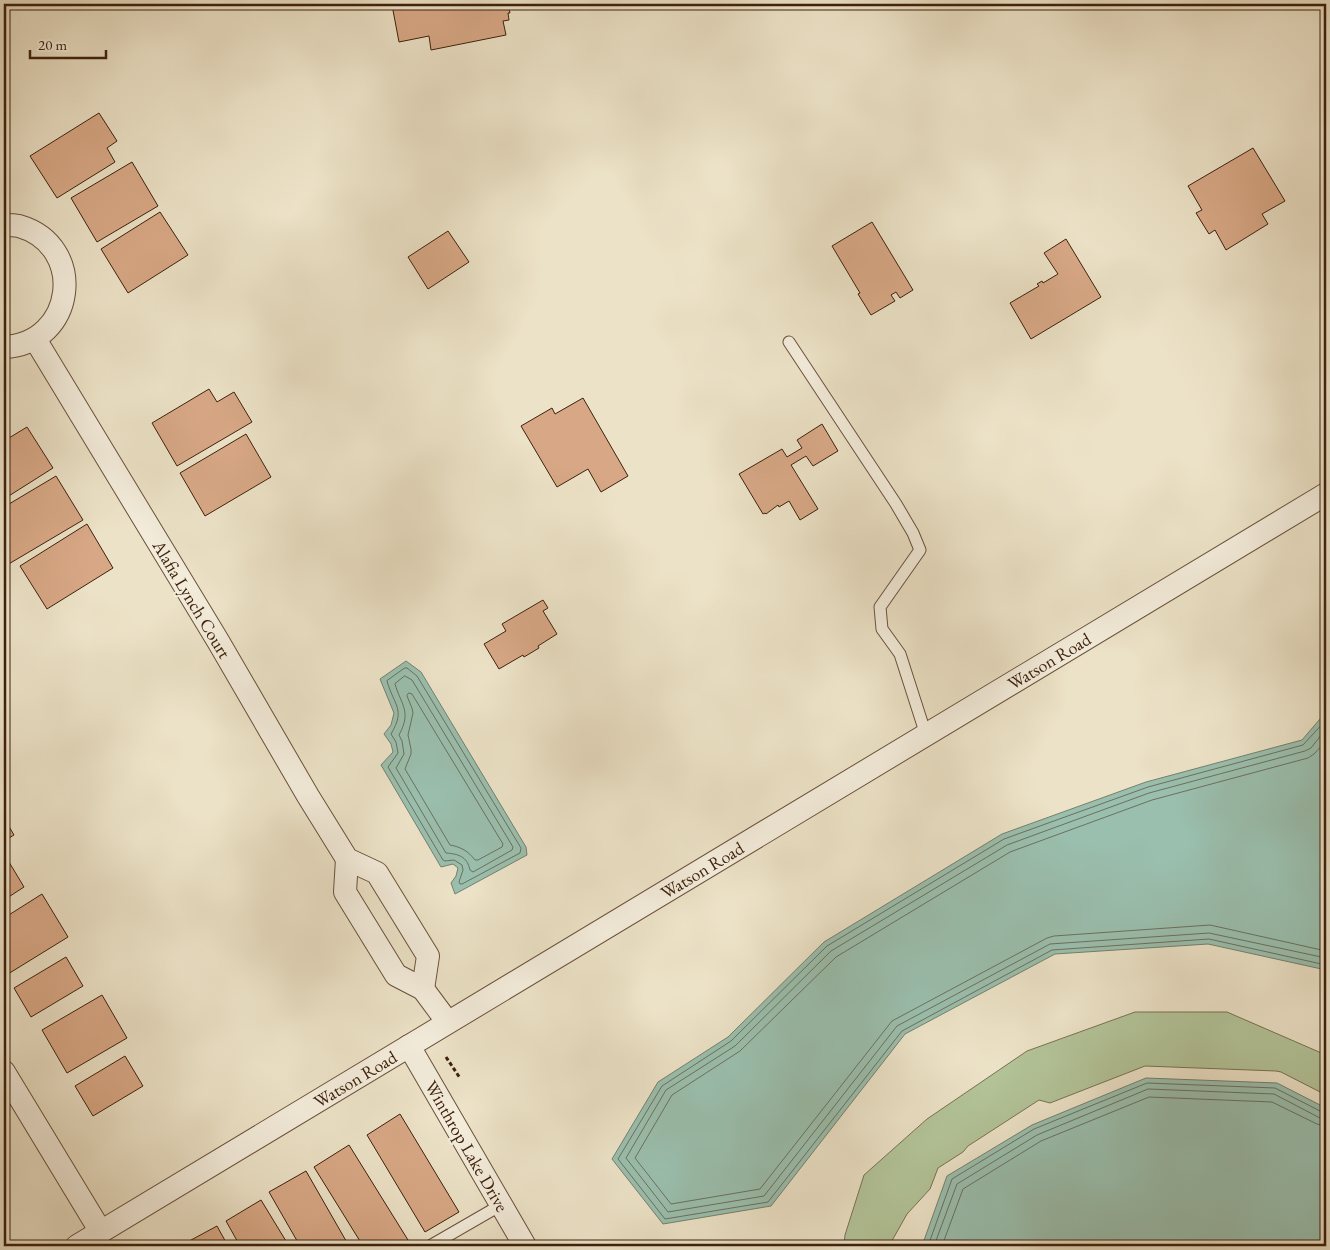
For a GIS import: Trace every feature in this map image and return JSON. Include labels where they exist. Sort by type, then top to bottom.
[{"type":"street","points":[[4,225],[18,226],[37,234],[53,248],[62,267],[66,288],[61,308],[50,326],[35,339],[16,347],[4,347]]},
{"type":"street","name":"Alafia Lynch Court","points":[[35,339],[347,859]]},
{"type":"street","name":"Watson Road","points":[[77,1246],[1326,494]]},
{"type":"street","points":[[423,989],[428,956],[378,874],[347,859],[344,892],[396,975],[423,989],[446,1020]]},
{"type":"street","name":"Winthrop Lake Drive","points":[[409,1046],[525,1246]]},
{"type":"street","points":[[4,1072],[101,1232]]},
{"type":"lane","points":[[789,342],[896,504],[913,533],[920,550],[880,607],[882,628],[900,654],[926,735]]},
{"type":"lane","points":[[430,1246],[501,1205]]},
{"type":"path","points":[[444,1054],[460,1078]]},
{"type":"shaded area","points":[[1135,1012],[1227,1012],[1326,1055],[1326,1095],[1276,1071],[1145,1066],[1050,1103],[1039,1100],[938,1168],[930,1189],[907,1214],[889,1246],[844,1246],[845,1235],[864,1175],[927,1119],[1027,1051]]},
{"type":"water","points":[[406,661],[421,672],[526,847],[527,855],[455,894],[451,883],[456,876],[458,868],[453,864],[441,867],[381,765],[393,752],[391,744],[384,734],[391,725],[394,713],[380,679]]},
{"type":"water","points":[[1326,712],[1326,970],[1208,944],[1055,954],[905,1034],[771,1206],[663,1224],[612,1159],[658,1082],[728,1037],[824,942],[1002,834],[1146,782],[1302,740]]},
{"type":"water","points":[[1146,1078],[1277,1083],[1326,1108],[1326,1246],[922,1246],[947,1176],[1032,1125]]},
{"type":"building","points":[[508,4],[509,20],[503,21],[506,35],[431,50],[429,36],[399,42],[392,5]]},
{"type":"building","points":[[99,113],[117,141],[107,148],[115,162],[57,198],[30,156]]},
{"type":"building","points":[[1253,148],[1285,201],[1262,214],[1268,224],[1226,250],[1215,230],[1209,234],[1196,213],[1202,210],[1188,186]]},
{"type":"building","points":[[132,162],[158,206],[97,242],[71,198]]},
{"type":"building","points":[[160,212],[188,255],[128,293],[101,249]]},
{"type":"building","points":[[872,222],[913,290],[900,298],[896,292],[891,295],[895,301],[871,315],[832,246]]},
{"type":"building","points":[[448,231],[469,262],[428,289],[408,257]]},
{"type":"building","points":[[1066,239],[1101,297],[1031,339],[1010,303],[1039,286],[1037,284],[1042,281],[1043,283],[1058,274],[1044,253]]},
{"type":"building","points":[[209,389],[217,402],[234,392],[252,422],[177,466],[152,423]]},
{"type":"building","points":[[583,398],[628,476],[601,492],[588,469],[557,487],[521,426],[552,408],[555,414]]},
{"type":"building","points":[[822,424],[838,451],[813,466],[806,456],[791,465],[818,509],[800,520],[789,501],[763,514],[739,474],[782,449],[787,457],[802,448],[797,440]]},
{"type":"building","points":[[27,427],[53,468],[4,499],[4,441]]},
{"type":"building","points":[[246,434],[271,477],[205,516],[180,473]]},
{"type":"building","points":[[56,476],[83,520],[7,565],[4,560],[4,507]]},
{"type":"building","points":[[87,524],[113,568],[47,609],[20,566]]},
{"type":"building","points":[[543,600],[548,608],[543,611],[557,634],[538,646],[539,648],[499,669],[484,644],[506,631],[502,624]]},
{"type":"building","points":[[4,818],[14,835],[4,841]]},
{"type":"building","points":[[6,857],[24,887],[4,900],[4,858]]},
{"type":"building","points":[[42,894],[68,937],[8,974],[4,966],[4,918]]},
{"type":"building","points":[[66,957],[83,986],[31,1017],[14,988]]},
{"type":"building","points":[[102,995],[127,1038],[67,1073],[42,1030]]},
{"type":"building","points":[[125,1056],[143,1086],[93,1116],[75,1086]]},
{"type":"building","points":[[400,1114],[459,1212],[425,1232],[367,1135]]},
{"type":"building","points":[[349,1145],[408,1240],[397,1246],[363,1246],[314,1167]]},
{"type":"building","points":[[4,1170],[9,1178],[4,1181]]},
{"type":"building","points":[[306,1171],[349,1246],[300,1246],[269,1192]]},
{"type":"building","points":[[261,1200],[289,1246],[240,1246],[226,1221]]},
{"type":"building","points":[[217,1226],[228,1246],[180,1246]]}]
